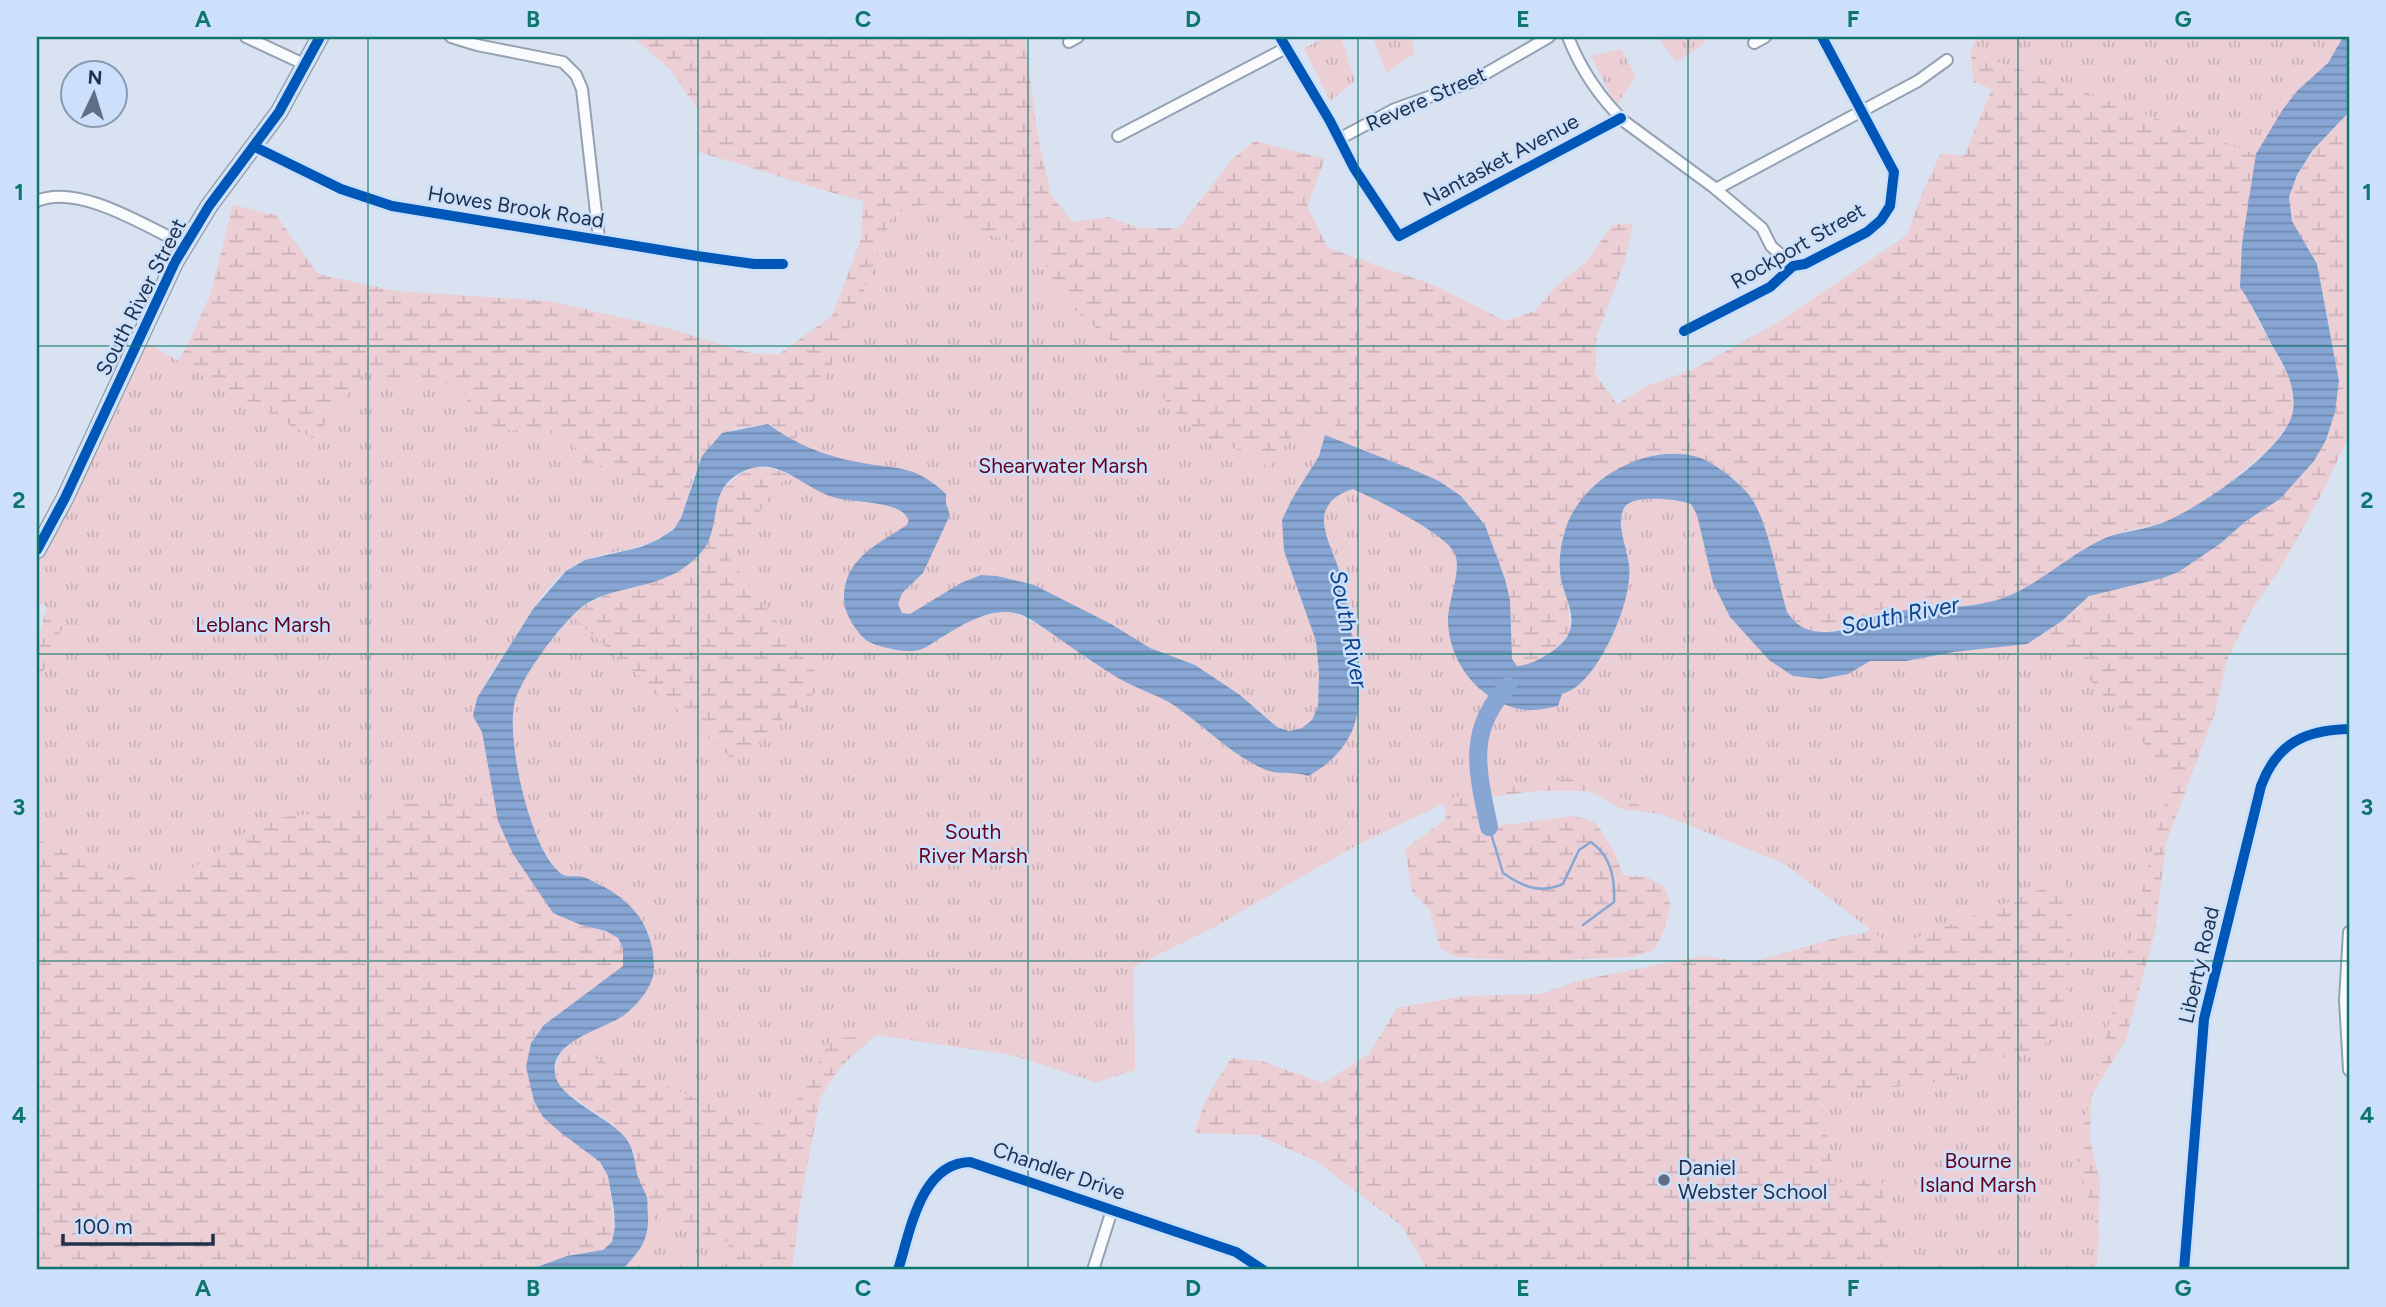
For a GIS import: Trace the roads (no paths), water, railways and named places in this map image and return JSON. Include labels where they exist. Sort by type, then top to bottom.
[{"type":"street","points":[[246,37],[306,65]]},
{"type":"street","name":"South River Street","points":[[37,550],[65,498],[185,245],[209,206],[279,112],[320,37]]},
{"type":"street","points":[[451,37],[477,45],[563,62],[576,75],[582,89],[599,239]]},
{"type":"street","points":[[1280,37],[1339,139]]},
{"type":"street","name":"Revere Street","points":[[1339,139],[1395,109],[1471,82],[1549,37]]},
{"type":"street","points":[[1568,37],[1584,72],[1621,118],[1716,189],[1762,228],[1772,246],[1793,266]]},
{"type":"street","points":[[1754,43],[1765,37]]},
{"type":"street","points":[[1822,37],[1862,112]]},
{"type":"street","points":[[1118,136],[1286,48]]},
{"type":"street","points":[[1716,189],[1918,81],[1947,60]]},
{"type":"street","name":"Rockport Street","points":[[1684,331],[1770,287],[1793,266],[1805,264],[1867,232],[1881,220],[1889,206],[1894,172],[1862,112]]},
{"type":"street","name":"Nantasket Avenue","points":[[1339,139],[1354,168],[1399,236],[1621,118]]},
{"type":"street","name":"Howes Brook Road","points":[[255,147],[341,189],[392,206],[754,264],[783,264]]},
{"type":"street","points":[[37,201],[60,198],[96,204],[185,245]]},
{"type":"street","name":"Liberty Road","points":[[2184,1270],[2204,1019],[2261,786],[2275,757],[2300,737],[2325,730],[2349,729]]},
{"type":"street","points":[[2349,932],[2345,1000],[2349,1070]]},
{"type":"street","name":"Chandler Drive","points":[[898,1270],[927,1189],[942,1171],[962,1162],[978,1163],[1236,1252],[1263,1270]]},
{"type":"street","points":[[1093,1270],[1112,1210]]},
{"type":"water","name":"South River","points":[[2343,37],[2349,37],[2349,112],[2312,151],[2297,175],[2289,197],[2292,221],[2317,264],[2339,381],[2335,412],[2326,440],[2314,461],[2280,499],[2180,571],[2163,578],[2089,596],[2062,621],[2027,644],[1953,652],[1906,661],[1870,661],[1848,674],[1821,679],[1793,676],[1769,660],[1730,617],[1713,583],[1697,515],[1691,504],[1666,499],[1645,499],[1629,504],[1622,514],[1621,529],[1628,559],[1629,580],[1621,614],[1606,649],[1586,677],[1576,687],[1562,694],[1558,706],[1530,710],[1510,707],[1483,692],[1462,668],[1455,654],[1448,623],[1457,569],[1455,554],[1425,527],[1353,489],[1342,493],[1329,504],[1324,522],[1342,580],[1355,653],[1359,694],[1357,713],[1352,731],[1343,747],[1328,762],[1308,776],[1276,772],[1266,770],[1241,757],[1175,706],[1118,678],[1019,614],[1008,612],[985,615],[919,650],[896,650],[868,641],[854,626],[845,608],[844,590],[848,576],[858,560],[907,525],[909,519],[895,508],[885,505],[833,497],[773,468],[762,466],[738,474],[722,491],[711,533],[700,554],[669,576],[606,595],[586,604],[543,651],[524,681],[514,706],[514,744],[523,794],[548,859],[562,874],[589,879],[612,892],[632,909],[646,929],[654,969],[648,988],[634,1006],[624,1015],[567,1046],[555,1065],[556,1078],[567,1093],[615,1128],[629,1143],[638,1177],[647,1197],[648,1225],[645,1239],[638,1252],[622,1270],[529,1270],[567,1256],[603,1250],[612,1242],[614,1210],[608,1176],[600,1162],[543,1117],[534,1101],[526,1067],[531,1043],[544,1025],[623,966],[623,948],[618,938],[606,931],[581,925],[553,913],[513,854],[498,821],[482,732],[473,716],[477,698],[533,609],[566,571],[585,560],[641,547],[674,529],[681,518],[702,456],[722,433],[768,424],[789,438],[821,453],[914,472],[946,494],[950,515],[923,573],[902,593],[898,604],[902,613],[910,614],[961,583],[981,575],[1034,585],[1111,624],[1150,648],[1195,665],[1240,695],[1277,727],[1289,731],[1302,728],[1312,720],[1318,706],[1319,673],[1316,641],[1284,551],[1282,520],[1319,456],[1325,435],[1439,481],[1461,496],[1485,525],[1505,579],[1510,600],[1512,659],[1517,666],[1531,663],[1546,655],[1566,639],[1569,633],[1571,618],[1561,578],[1560,552],[1571,515],[1582,498],[1614,471],[1654,456],[1674,454],[1701,458],[1725,472],[1745,490],[1757,507],[1762,521],[1787,612],[1804,628],[1827,632],[1848,628],[1882,614],[1898,611],[1981,604],[2025,588],[2103,539],[2159,524],[2194,507],[2257,461],[2287,427],[2293,411],[2291,385],[2282,362],[2240,288],[2242,244],[2256,154],[2283,109],[2298,90],[2328,63]]},
{"type":"waterway","points":[[1489,827],[1479,771],[1480,736],[1485,719],[1508,686]]},
{"type":"waterway","points":[[1489,827],[1503,873],[1532,888],[1563,884],[1579,850],[1591,842],[1598,848],[1610,868],[1614,884],[1614,902],[1583,925]]},
{"type":"place","name":"Daniel Webster School","points":[[1664,1180]]},
{"type":"park label","name":"Shearwater Marsh","points":[[1063,466]]},
{"type":"park label","name":"Leblanc Marsh","points":[[263,625]]},
{"type":"park label","name":"South River Marsh","points":[[973,844]]},
{"type":"park label","name":"Bourne Island Marsh","points":[[1978,1173]]}]
